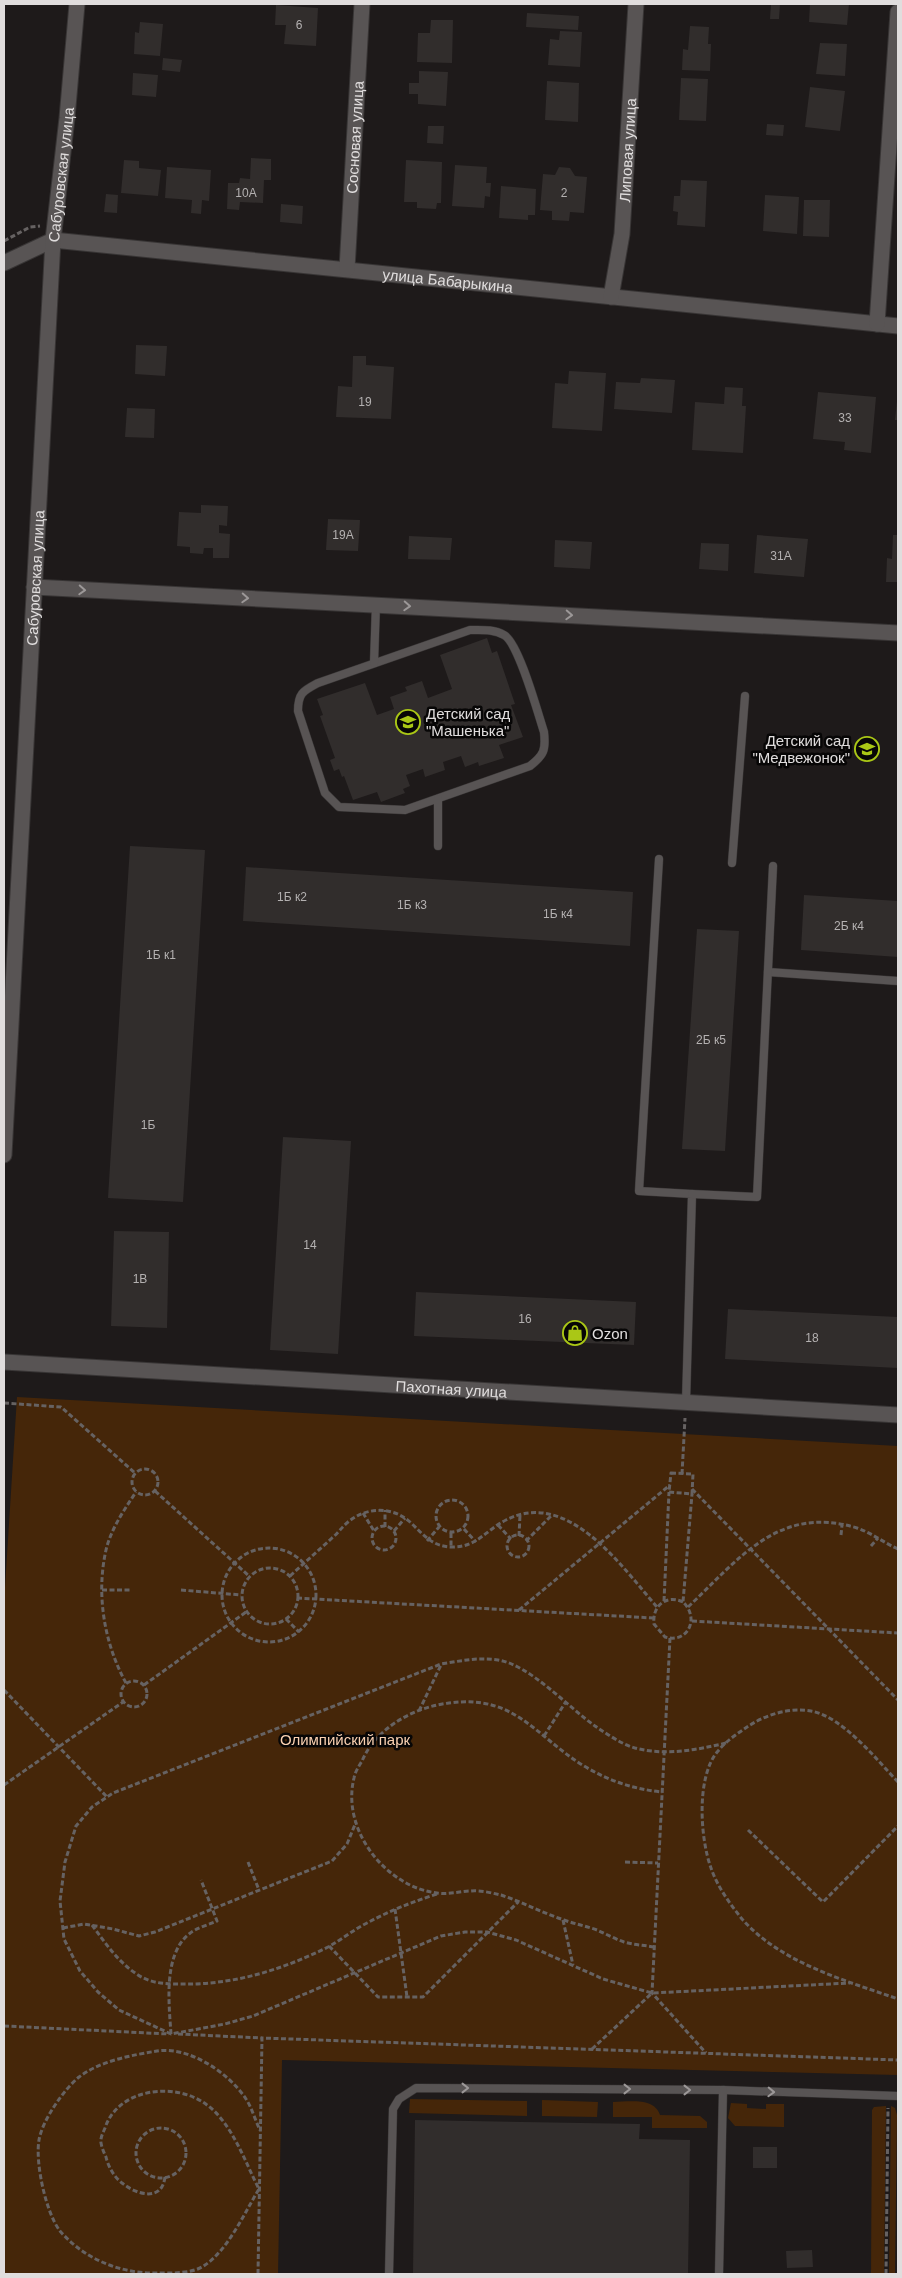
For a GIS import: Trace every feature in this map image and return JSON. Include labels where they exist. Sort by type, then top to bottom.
[{"type":"street","name":"Сабуровская улица","points":[[4,1155],[54,232],[77,4]]},
{"type":"street","name":"Сосновая улица","points":[[347,269],[362,4]]},
{"type":"street","name":"Липовая улица","points":[[611,297],[622,234],[636,4]]},
{"type":"street","points":[[878,324],[898,12]]},
{"type":"street","points":[[4,263],[54,232]]},
{"type":"street","name":"улица Бабарыкина","points":[[54,232],[347,269],[898,326]]},
{"type":"street","points":[[34,587],[898,632]]},
{"type":"street","name":"Пахотная улица","points":[[4,1362],[898,1415]]},
{"type":"lane","points":[[374,664],[376,604]]},
{"type":"lane","points":[[470,630],[492,630],[507,636],[516,650],[544,732],[546,745],[542,757],[530,766],[405,810],[339,807],[325,793],[298,711],[298,699],[305,690],[318,683],[374,664],[470,630]]},
{"type":"lane","points":[[732,863],[745,696]]},
{"type":"lane","points":[[438,799],[438,846]]},
{"type":"lane","points":[[659,859],[638,1192],[757,1197],[773,866]]},
{"type":"lane","points":[[768,972],[898,980]]},
{"type":"lane","points":[[686,1402],[692,1194]]},
{"type":"lane","points":[[389,2274],[393,2110],[399,2099],[416,2088],[723,2090],[898,2096]]},
{"type":"lane","points":[[719,2274],[723,2090]]},
{"type":"path","points":[[4,241],[30,227],[54,232]]},
{"type":"path","points":[[682,1474],[686,1402]]},
{"type":"path","points":[[4,1403],[62,1407],[135,1473]]},
{"type":"path","points":[[145,1469],[151,1470],[157,1475],[159,1481],[155,1491],[150,1496],[144,1496],[136,1492],[132,1485],[135,1473],[145,1469]]},
{"type":"path","points":[[664,1602],[671,1473],[693,1474],[683,1602]]},
{"type":"path","points":[[519,1610],[670,1485]]},
{"type":"path","points":[[692,1489],[898,1700]]},
{"type":"path","points":[[155,1491],[249,1576]]},
{"type":"path","points":[[126,1683],[115,1661],[108,1639],[102,1590],[106,1548],[115,1526],[136,1492]]},
{"type":"path","points":[[669,1492],[692,1494]]},
{"type":"path","points":[[447,1500],[462,1502],[468,1509],[469,1519],[464,1529],[451,1533],[439,1527],[436,1511],[447,1500]]},
{"type":"path","points":[[290,1576],[348,1522],[362,1513],[386,1510],[405,1518],[427,1540],[440,1546],[451,1547],[471,1545],[498,1525],[520,1515],[543,1513],[576,1525],[600,1543],[657,1607]]},
{"type":"path","points":[[385,1527],[386,1510]]},
{"type":"path","points":[[362,1513],[374,1531]]},
{"type":"path","points":[[519,1536],[520,1515]]},
{"type":"path","points":[[526,1541],[551,1516]]},
{"type":"path","points":[[394,1531],[405,1518]]},
{"type":"path","points":[[688,1607],[750,1548],[768,1536],[787,1528],[814,1523],[842,1524],[869,1532],[898,1549]]},
{"type":"path","points":[[841,1535],[842,1524]]},
{"type":"path","points":[[498,1525],[511,1539]]},
{"type":"path","points":[[382,1526],[394,1531],[395,1545],[391,1549],[384,1551],[372,1542],[374,1531],[382,1526]]},
{"type":"path","points":[[427,1540],[439,1527]]},
{"type":"path","points":[[464,1529],[476,1542]]},
{"type":"path","points":[[451,1533],[451,1547]]},
{"type":"path","points":[[519,1536],[526,1541],[528,1549],[525,1555],[518,1558],[508,1550],[507,1543],[519,1536]]},
{"type":"path","points":[[871,1546],[878,1538]]},
{"type":"path","points":[[269,1547],[292,1553],[304,1563],[314,1579],[316,1599],[312,1613],[298,1632],[277,1641],[266,1642],[244,1634],[231,1623],[224,1609],[222,1593],[225,1576],[235,1563],[248,1553],[269,1547]]},
{"type":"path","points":[[267,1568],[276,1568],[290,1576],[296,1586],[298,1598],[293,1612],[286,1619],[271,1624],[263,1624],[255,1620],[246,1612],[241,1594],[244,1582],[249,1576],[258,1570],[267,1568]]},
{"type":"path","points":[[102,1590],[131,1590]]},
{"type":"path","points":[[181,1590],[241,1594]]},
{"type":"path","points":[[298,1598],[653,1618]]},
{"type":"path","points":[[672,1599],[683,1602],[688,1607],[692,1621],[687,1632],[682,1636],[670,1638],[656,1629],[653,1618],[657,1607],[664,1602],[672,1599]]},
{"type":"path","points":[[144,1685],[246,1612]]},
{"type":"path","points":[[286,1619],[298,1632]]},
{"type":"path","points":[[692,1621],[898,1633]]},
{"type":"path","points":[[670,1638],[652,1993],[706,2053]]},
{"type":"path","points":[[726,1743],[693,1751],[664,1752],[634,1748],[611,1736],[565,1703],[523,1669],[499,1660],[472,1658],[441,1664],[113,1793],[92,1807],[76,1826],[65,1862],[60,1901],[64,1939],[80,1971],[98,1992],[119,2010],[171,2034],[225,2024],[253,2016],[441,1936],[465,1932],[487,1932],[516,1940],[603,1979],[652,1993],[850,1982]]},
{"type":"path","points":[[419,1712],[441,1664]]},
{"type":"path","points":[[133,1680],[144,1685],[148,1692],[143,1704],[133,1707],[123,1702],[121,1691],[126,1683],[133,1680]]},
{"type":"path","points":[[4,1690],[107,1797]]},
{"type":"path","points":[[4,1785],[123,1702]]},
{"type":"path","points":[[437,1893],[402,1882],[381,1866],[367,1847],[356,1822],[353,1805],[354,1778],[366,1750],[389,1725],[419,1712],[448,1703],[481,1702],[502,1707],[518,1716],[582,1765],[609,1780],[639,1790],[662,1792]]},
{"type":"path","points":[[544,1736],[565,1703]]},
{"type":"path","points":[[898,1782],[831,1718],[812,1711],[791,1710],[770,1715],[752,1724],[717,1751],[707,1770],[702,1801],[706,1848],[711,1867],[724,1894],[743,1920],[766,1940],[799,1961],[898,1999]]},
{"type":"path","points":[[63,1928],[84,1924],[139,1936],[155,1932],[332,1861],[347,1844],[356,1822]]},
{"type":"path","points":[[748,1830],[823,1902],[898,1826]]},
{"type":"path","points":[[248,1862],[259,1890]]},
{"type":"path","points":[[625,1862],[658,1863]]},
{"type":"path","points":[[171,2034],[169,2004],[171,1963],[177,1948],[189,1934],[217,1920],[200,1880]]},
{"type":"path","points":[[92,1926],[118,1960],[140,1976],[161,1984],[200,1984],[242,1979],[295,1962],[329,1946],[365,1924],[395,1909],[437,1893],[473,1890],[499,1895],[563,1920],[595,1929],[624,1942],[654,1947]]},
{"type":"path","points":[[329,1946],[378,1997],[423,1997],[518,1902]]},
{"type":"path","points":[[395,1909],[407,1997]]},
{"type":"path","points":[[563,1920],[573,1965]]},
{"type":"path","points":[[591,2049],[652,1993]]},
{"type":"path","points":[[4,2026],[262,2038],[898,2060]]},
{"type":"path","points":[[258,2274],[262,2038]]},
{"type":"path","points":[[259,2188],[224,2248],[204,2266],[177,2273],[144,2274],[105,2264],[79,2249],[59,2230],[48,2205],[40,2174],[39,2140],[54,2104],[79,2077],[120,2057],[163,2050],[194,2055],[222,2073],[245,2098],[260,2130]]},
{"type":"path","points":[[165,2177],[164,2186],[160,2192],[152,2194],[138,2192],[121,2183],[108,2166],[100,2141],[109,2116],[126,2100],[154,2091],[183,2092],[207,2104],[226,2123],[259,2188]]},
{"type":"path","points":[[886,2274],[888,2095]]},
{"type":"path","points":[[168,2129],[176,2133],[185,2147],[183,2163],[179,2170],[165,2177],[158,2178],[144,2171],[136,2158],[138,2141],[151,2130],[168,2129]]},
{"type":"green space","name":"Олимпийский парк","points":[[17,1397],[898,1446],[898,2075],[282,2060],[278,2274],[4,2274],[4,1603]]},
{"type":"green space","points":[[410,2099],[527,2101],[527,2116],[409,2113]]},
{"type":"green space","points":[[542,2100],[598,2102],[597,2117],[542,2116]]},
{"type":"green space","points":[[633,2101],[647,2103],[657,2109],[660,2115],[700,2116],[707,2122],[707,2128],[652,2128],[652,2117],[613,2117],[613,2102]]},
{"type":"green space","points":[[731,2103],[747,2104],[747,2108],[766,2109],[766,2104],[784,2104],[784,2127],[735,2126],[728,2118]]},
{"type":"green space","points":[[886,2106],[884,2274],[871,2274],[872,2110],[874,2107]]},
{"type":"green space","points":[[891,2106],[895,2108],[897,2115],[895,2274],[889,2274]]},
{"type":"building","points":[[771,4],[780,4],[779,19],[770,19]]},
{"type":"building","points":[[810,4],[849,4],[847,25],[809,22]]},
{"type":"building","points":[[276,5],[318,8],[316,46],[284,44],[286,25],[275,25]]},
{"type":"building","points":[[527,13],[579,16],[578,30],[526,27]]},
{"type":"building","points":[[431,20],[453,20],[452,63],[417,62],[418,33],[430,33]]},
{"type":"building","points":[[140,22],[163,24],[160,56],[134,54],[135,32],[139,33]]},
{"type":"building","points":[[690,26],[709,27],[708,44],[711,44],[710,71],[682,70],[683,49],[688,50]]},
{"type":"building","points":[[560,31],[582,32],[580,67],[548,65],[550,39],[559,40]]},
{"type":"building","points":[[820,43],[847,44],[845,76],[816,74]]},
{"type":"building","points":[[163,58],[182,60],[180,72],[162,70]]},
{"type":"building","points":[[419,71],[448,72],[446,106],[418,104],[418,94],[409,94],[409,83],[419,83]]},
{"type":"building","points":[[133,73],[158,75],[156,97],[132,95]]},
{"type":"building","points":[[681,78],[708,79],[706,121],[679,120]]},
{"type":"building","points":[[547,81],[579,83],[578,122],[545,120]]},
{"type":"building","points":[[810,87],[845,91],[840,131],[805,127]]},
{"type":"building","points":[[767,124],[784,125],[783,136],[766,135]]},
{"type":"building","points":[[428,126],[444,126],[443,144],[427,143]]},
{"type":"building","points":[[251,158],[271,159],[271,180],[264,180],[263,203],[240,202],[239,210],[227,209],[228,183],[239,183],[240,178],[250,179]]},
{"type":"building","points":[[124,160],[139,161],[139,168],[161,170],[158,196],[121,193]]},
{"type":"building","points":[[406,160],[442,162],[441,203],[437,203],[436,209],[417,208],[417,202],[404,202]]},
{"type":"building","points":[[455,165],[487,167],[486,183],[491,183],[490,197],[485,196],[484,208],[452,206]]},
{"type":"building","points":[[167,167],[211,170],[209,201],[202,200],[201,214],[191,213],[192,200],[165,198]]},
{"type":"building","points":[[559,167],[570,168],[575,176],[587,177],[584,213],[570,212],[569,221],[552,220],[552,211],[540,210],[543,174],[555,175]]},
{"type":"building","points":[[681,180],[707,181],[705,227],[677,225],[678,212],[673,211],[674,196],[680,196]]},
{"type":"building","points":[[501,186],[536,189],[535,215],[528,215],[528,220],[499,218]]},
{"type":"building","points":[[106,194],[118,195],[117,213],[104,212]]},
{"type":"building","points":[[765,195],[799,197],[797,234],[763,231]]},
{"type":"building","points":[[804,200],[830,200],[829,237],[803,236]]},
{"type":"building","points":[[281,204],[303,206],[302,224],[280,222]]},
{"type":"building","points":[[136,345],[167,346],[165,376],[135,374]]},
{"type":"building","points":[[353,356],[366,356],[366,365],[394,367],[391,419],[336,417],[338,386],[352,387]]},
{"type":"building","points":[[569,371],[606,373],[602,431],[552,428],[555,383],[568,384]]},
{"type":"building","points":[[641,378],[675,380],[672,413],[614,409],[616,382],[640,383]]},
{"type":"building","points":[[725,387],[743,388],[742,406],[746,406],[743,453],[692,450],[695,402],[724,404]]},
{"type":"building","points":[[818,392],[876,397],[871,453],[844,450],[845,442],[813,439]]},
{"type":"building","points":[[897,401],[898,420],[895,420]]},
{"type":"building","points":[[127,408],[155,409],[154,438],[125,437]]},
{"type":"building","points":[[201,505],[228,506],[227,526],[219,525],[219,533],[230,534],[229,558],[213,558],[213,548],[204,548],[203,554],[190,553],[190,547],[177,546],[179,512],[201,513]]},
{"type":"building","points":[[328,519],[360,520],[358,551],[326,550]]},
{"type":"building","points":[[757,535],[808,539],[804,577],[754,573]]},
{"type":"building","points":[[893,535],[898,535],[898,582],[886,582],[887,558],[892,559]]},
{"type":"building","points":[[409,536],[452,538],[450,560],[408,559]]},
{"type":"building","points":[[555,540],[592,542],[590,569],[554,567]]},
{"type":"building","points":[[701,543],[729,544],[728,571],[699,569]]},
{"type":"building","points":[[487,638],[492,653],[497,651],[515,704],[511,705],[523,737],[499,745],[504,758],[479,766],[478,762],[465,767],[461,756],[443,762],[445,770],[425,777],[423,769],[406,775],[410,786],[403,789],[405,793],[381,802],[377,792],[353,800],[344,776],[342,777],[339,769],[334,771],[330,760],[335,758],[320,716],[323,715],[317,699],[365,683],[377,715],[394,709],[390,697],[407,691],[405,687],[422,681],[428,698],[452,689],[440,655]]},
{"type":"building","points":[[130,846],[205,850],[183,1202],[108,1198]]},
{"type":"building","points":[[246,867],[633,892],[630,946],[243,921]]},
{"type":"building","points":[[804,895],[898,901],[898,957],[801,950]]},
{"type":"building","points":[[697,929],[739,931],[725,1151],[682,1149]]},
{"type":"building","points":[[283,1137],[351,1141],[338,1354],[270,1350]]},
{"type":"building","points":[[114,1231],[169,1232],[167,1328],[111,1326]]},
{"type":"building","points":[[416,1292],[636,1302],[634,1345],[414,1336]]},
{"type":"building","points":[[728,1309],[898,1317],[898,1368],[725,1359]]},
{"type":"building","points":[[415,2120],[640,2124],[639,2139],[690,2140],[688,2274],[413,2274]]},
{"type":"building","points":[[753,2147],[777,2147],[777,2168],[753,2168]]},
{"type":"building","points":[[812,2250],[813,2267],[787,2268],[786,2251]]},
{"type":"place","name":"Детский сад \"Машенька\"","points":[[408,722]]},
{"type":"place","name":"Детский сад \"Медвежонок\"","points":[[867,749]]},
{"type":"place","name":"Ozon","points":[[575,1333]]}]
